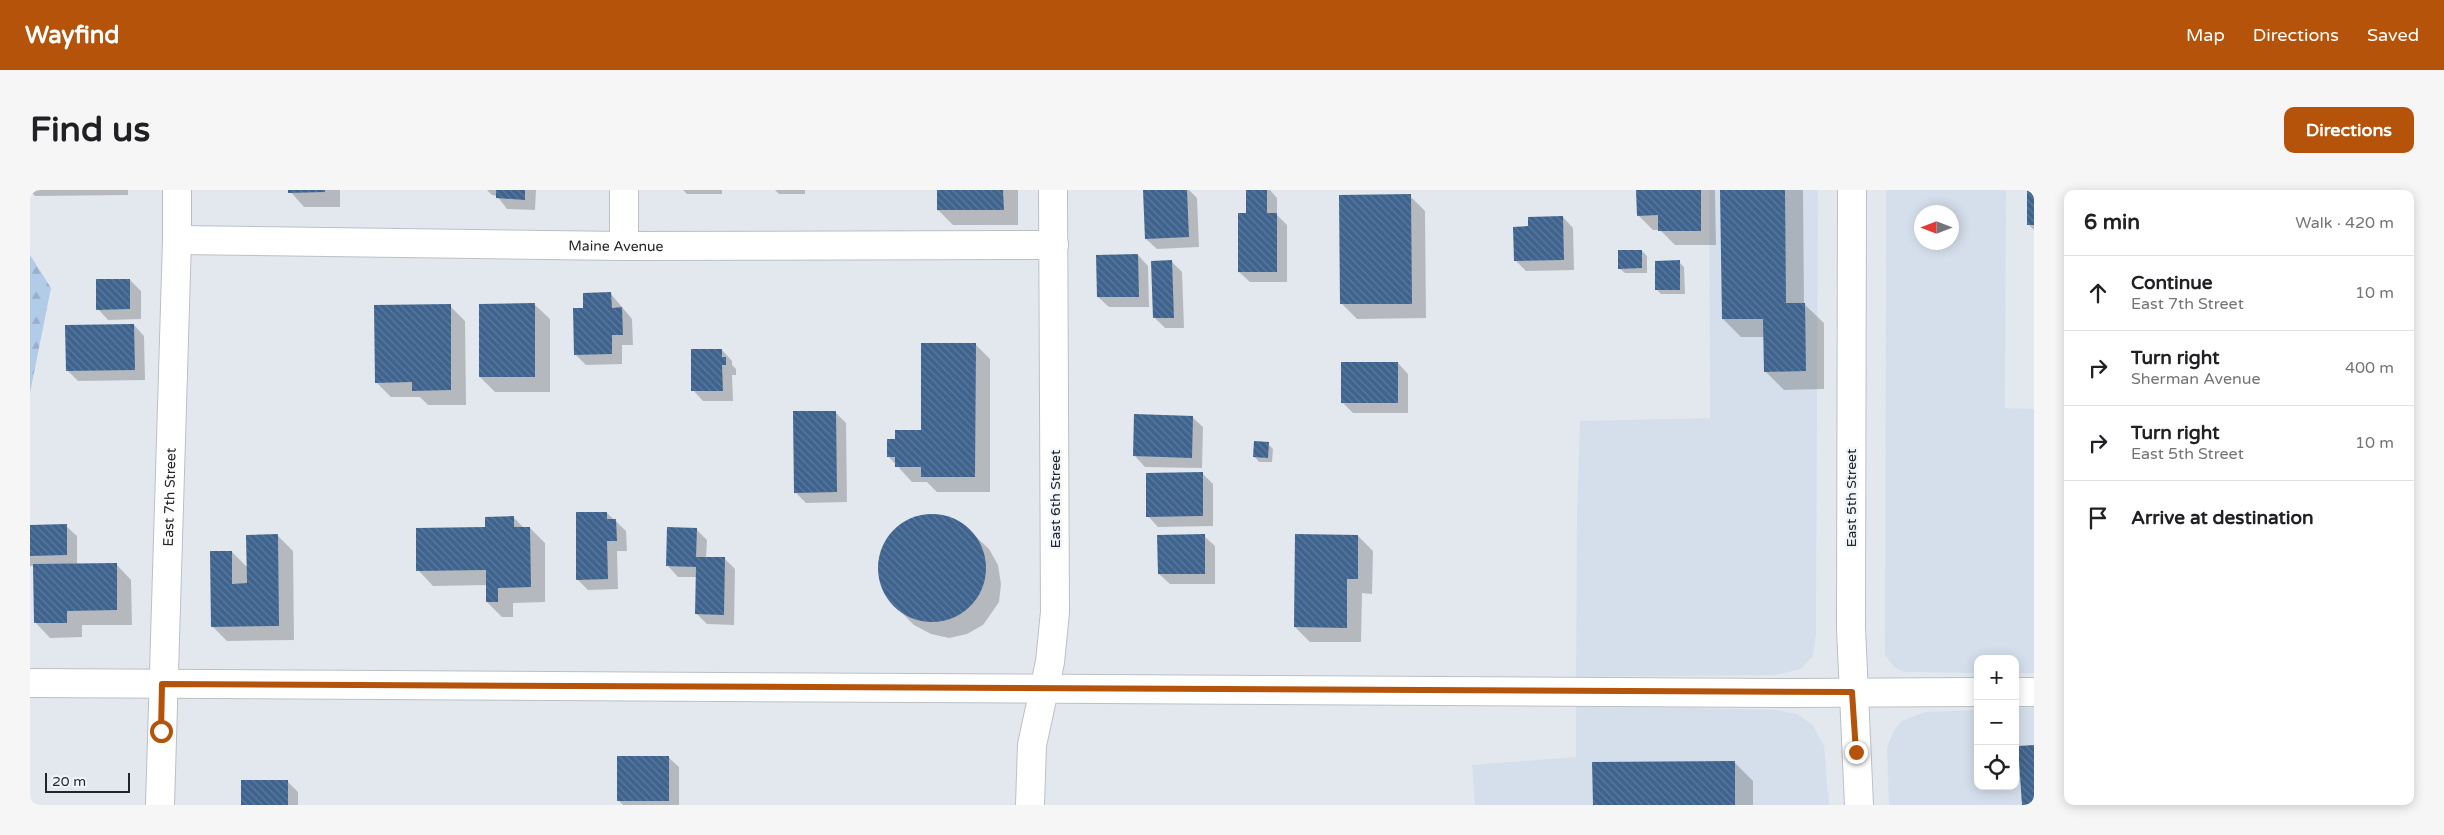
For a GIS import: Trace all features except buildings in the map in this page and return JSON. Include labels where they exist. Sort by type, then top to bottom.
[{"type":"street","name":"East 7th Street","points":[[160,805],[162,684],[177,240],[176,190]]},
{"type":"street","points":[[624,190],[624,246]]},
{"type":"street","name":"East 6th Street","points":[[1030,805],[1032,745],[1050,662],[1055,612],[1053,190]]},
{"type":"street","name":"East 5th Street","points":[[1852,190],[1850,628],[1859,805]]},
{"type":"street","name":"Maine Avenue","points":[[177,240],[624,246],[1054,246]]},
{"type":"street","points":[[30,682],[1974,692]]},
{"type":"street","points":[[2019,692],[2034,692]]},
{"type":"shaded area","points":[[1709,190],[1818,190],[1816,634],[1813,656],[1801,669],[1776,675],[1576,677],[1577,516],[1580,421],[1710,418]]},
{"type":"shaded area","points":[[1886,190],[2006,190],[2005,408],[2034,409],[2034,673],[2019,673],[2019,655],[1974,655],[1974,673],[1904,672],[1894,667],[1885,655]]},
{"type":"shaded area","points":[[1576,705],[1776,710],[1797,714],[1813,725],[1824,746],[1829,805],[1475,805],[1472,765],[1576,757]]},
{"type":"shaded area","points":[[2034,707],[2034,805],[1889,805],[1887,748],[1894,730],[1902,721],[1925,712],[1974,710],[1974,790],[2019,790],[2019,708]]},
{"type":"green space","points":[[30,255],[51,288],[30,393]]},
{"type":"route","points":[[161,731],[162,684],[1852,692],[1856,752]]}]
